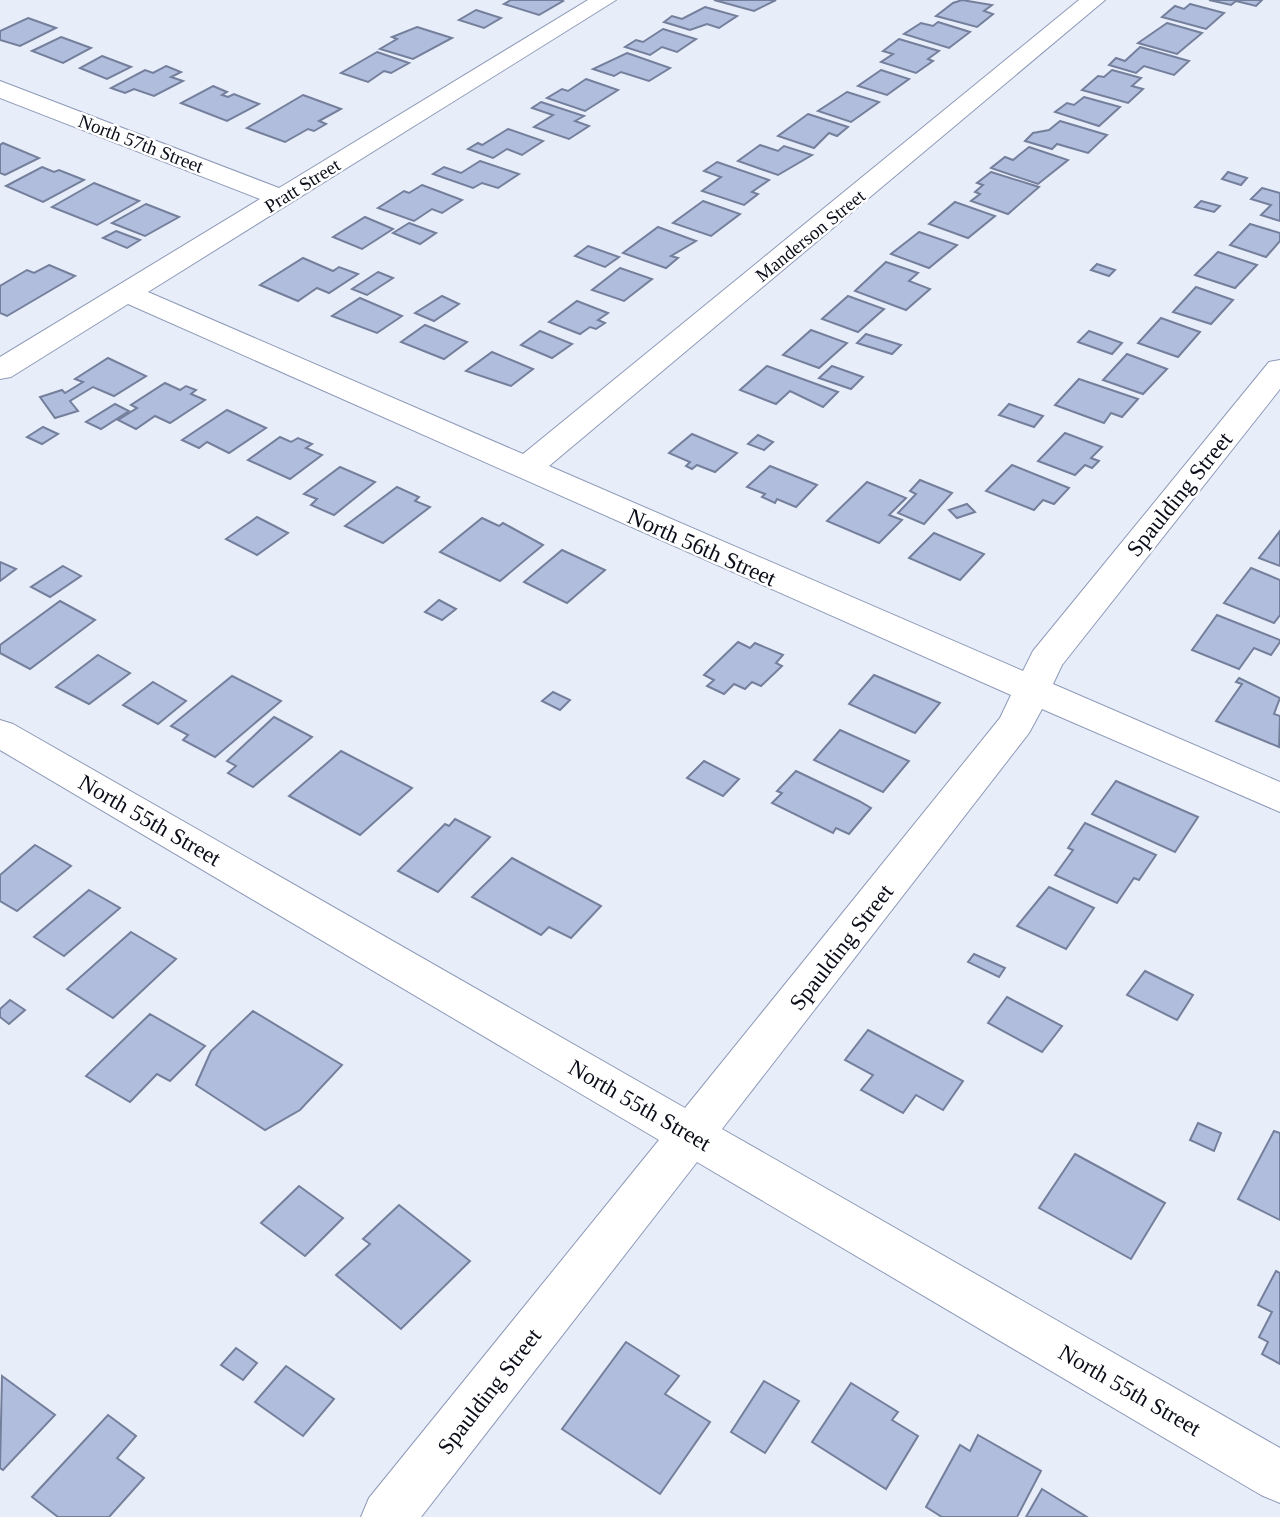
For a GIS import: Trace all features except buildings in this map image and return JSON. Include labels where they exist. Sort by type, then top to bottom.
[{"type":"street","name":"Pratt Street","points":[[0,370],[604,0]]},
{"type":"street","name":"Manderson Street","points":[[525,469],[1093,0]]},
{"type":"street","name":"North 57th Street","points":[[0,89],[281,198]]},
{"type":"street","name":"North 56th Street","points":[[126,293],[1280,798]]},
{"type":"street","name":"Spaulding Street","points":[[388,1517],[1016,724],[1046,660],[1280,369]]},
{"type":"street","name":"North 55th Street","points":[[0,733],[1280,1477]]}]
